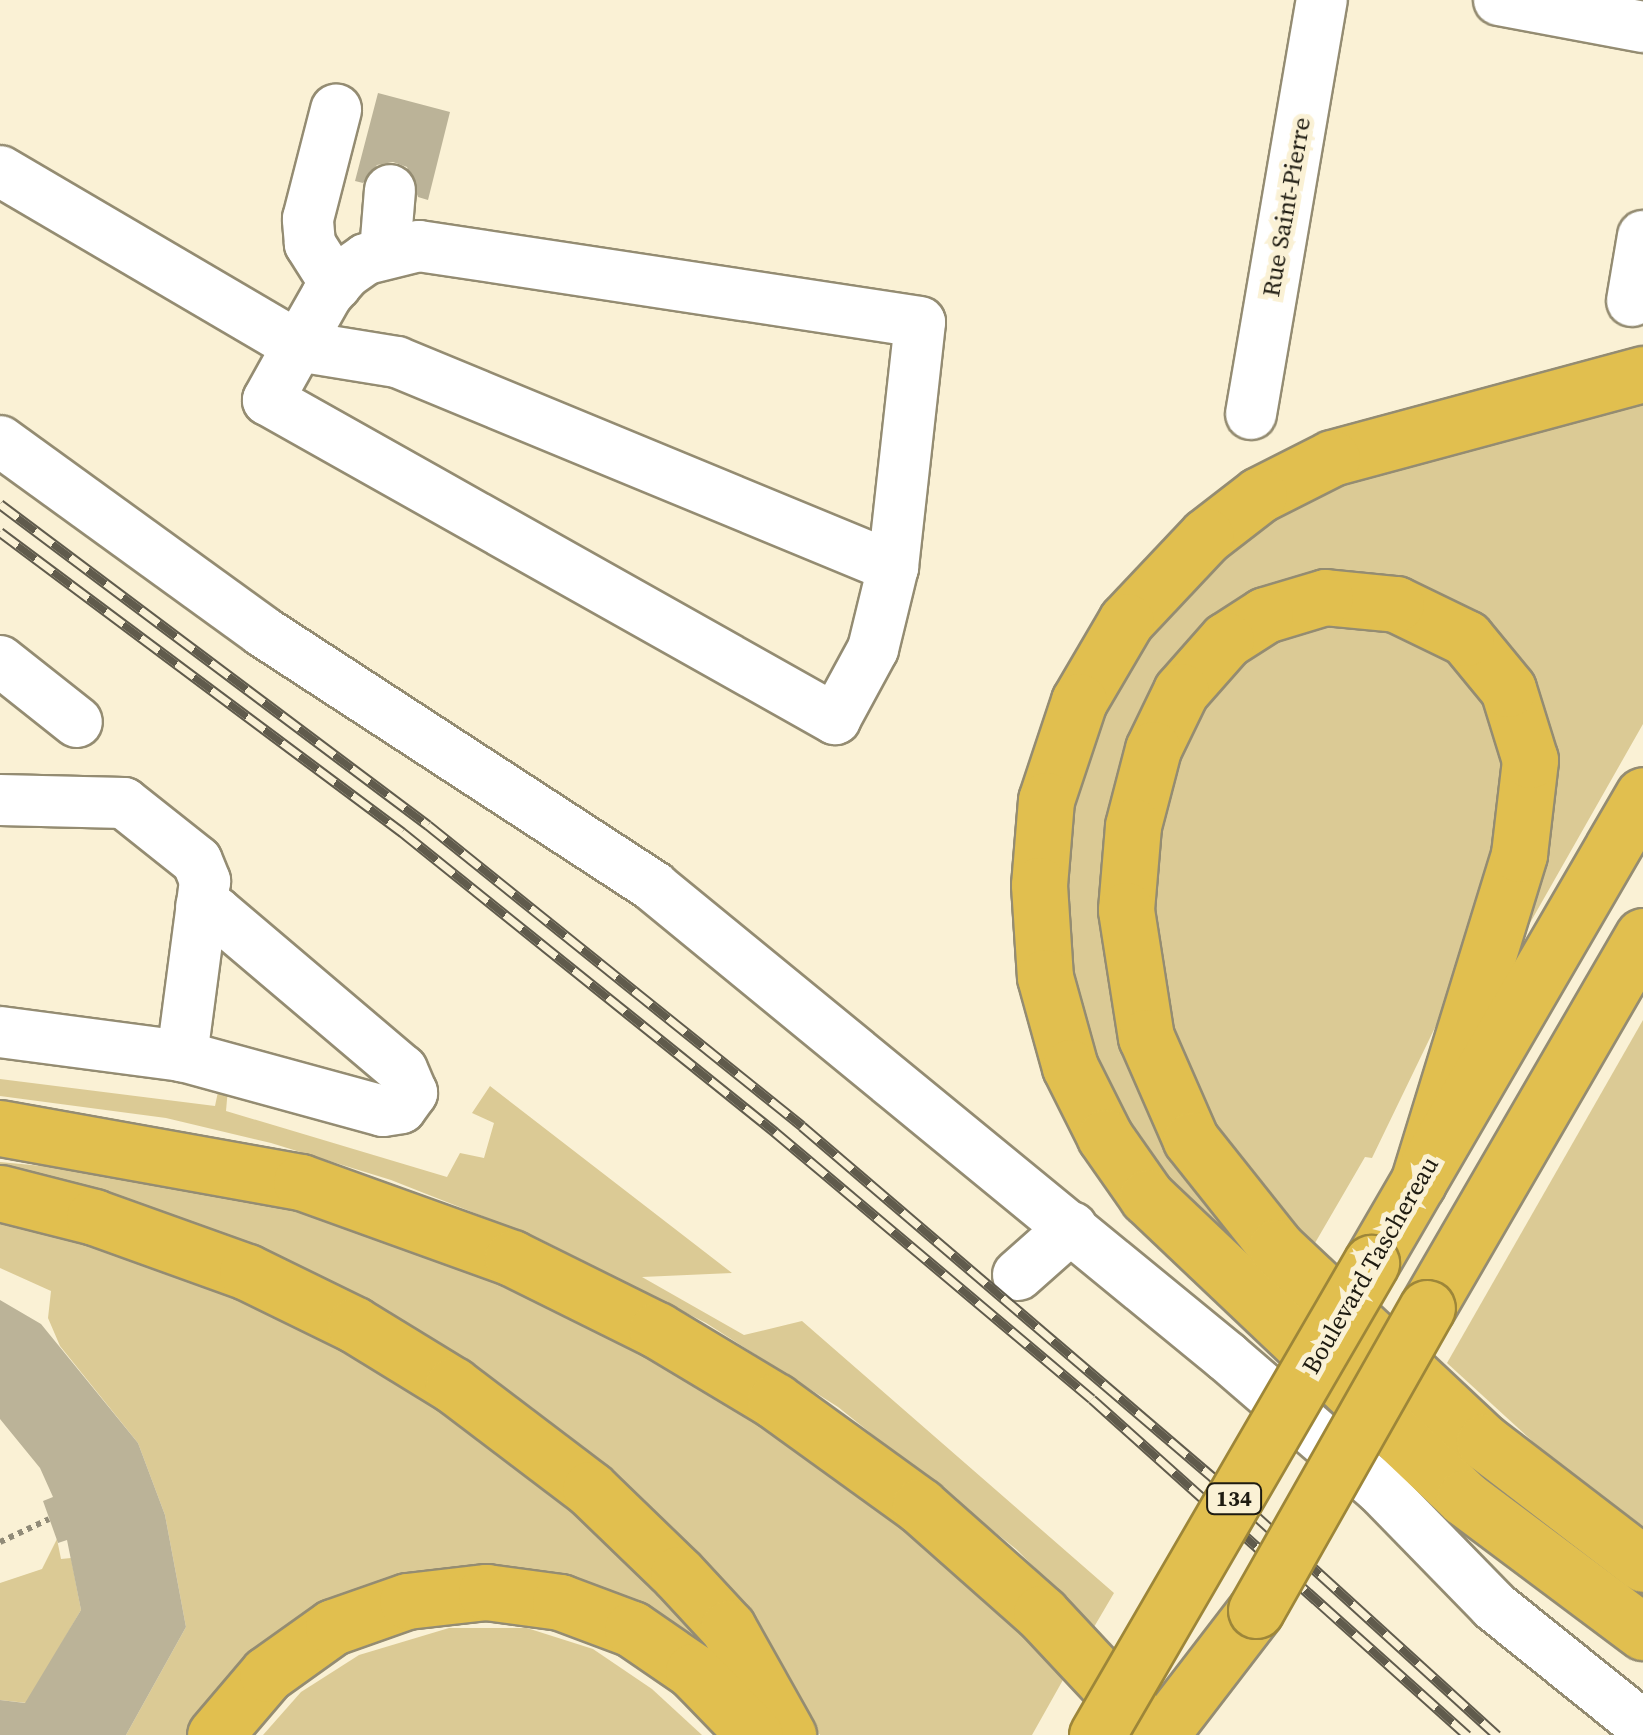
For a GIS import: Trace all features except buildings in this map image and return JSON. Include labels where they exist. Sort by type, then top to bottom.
[{"type":"highway","points":[[1643,374],[1332,458],[1259,494],[1206,536],[1144,598],[1079,701],[1046,800],[1039,885],[1045,977],[1070,1067],[1105,1137],[1146,1197],[1464,1498],[1643,1632]]},
{"type":"highway","points":[[1418,1182],[1522,844],[1530,760],[1508,689],[1466,638],[1412,608],[1325,598],[1265,615],[1226,640],[1181,691],[1153,749],[1133,826],[1126,899],[1130,964],[1146,1037],[1191,1140],[1276,1247],[1499,1454],[1643,1564]]},
{"type":"highway","name":"Boulevard Taschereau","points":[[1097,1735],[1643,795]]},
{"type":"highway","points":[[1208,1735],[1256,1610],[1643,936]]},
{"type":"highway","points":[[0,1128],[301,1182],[496,1252],[642,1322],[776,1401],[920,1506],[1041,1613],[1158,1735],[1256,1610]]},
{"type":"highway","points":[[0,1194],[94,1217],[247,1272],[356,1325],[452,1386],[590,1488],[690,1586],[728,1628],[788,1735]]},
{"type":"highway","points":[[214,1735],[267,1674],[333,1628],[406,1600],[486,1592],[560,1602],[632,1630],[693,1671],[755,1735]]},
{"type":"street","name":"Rue Saint-Pierre","points":[[1251,414],[1322,0]]},
{"type":"street","points":[[1499,0],[1643,27]]},
{"type":"street","points":[[336,110],[308,219],[310,244],[336,285]]},
{"type":"street","points":[[0,171],[298,346],[397,362],[893,567]]},
{"type":"street","points":[[385,252],[390,190]]},
{"type":"street","points":[[1632,302],[1643,236]]},
{"type":"street","points":[[447,248],[920,322],[893,567],[872,649],[835,718],[268,400],[336,285],[385,252],[447,248]]},
{"type":"street","points":[[0,442],[278,641],[654,887],[1072,1226],[1380,1489],[1494,1606],[1643,1726]]},
{"type":"street","points":[[0,662],[77,722]]},
{"type":"street","points":[[0,800],[124,802],[202,867],[201,906],[182,1056]]},
{"type":"street","points":[[0,1032],[182,1056],[383,1111],[401,1108],[412,1094],[402,1070],[216,912],[201,906]]},
{"type":"street","points":[[1018,1275],[1072,1226]]},
{"type":"path","points":[[0,1542],[49,1519]]},
{"type":"shaded area","points":[[1643,391],[1643,724],[1497,981],[1525,897],[1506,654],[1248,602],[1104,902],[1289,1287],[1228,1250],[1148,1165],[1078,1030],[1059,881],[1083,743],[1176,587],[1289,498]]},
{"type":"shaded area","points":[[1365,617],[1471,669],[1514,777],[1443,1011],[1372,1158],[1365,1157],[1315,1243],[1250,1187],[1180,1075],[1144,901],[1183,731],[1266,634]]},
{"type":"shaded area","points":[[1643,1020],[1643,1526],[1553,1460],[1447,1363]]},
{"type":"shaded area","points":[[0,1079],[215,1106],[219,1087],[228,1088],[226,1111],[447,1177],[460,1153],[484,1158],[494,1123],[472,1113],[490,1086],[732,1273],[642,1277],[744,1335],[802,1321],[1114,1593],[1094,1627],[1016,1549],[838,1407],[706,1323],[540,1239],[391,1180],[271,1143],[166,1118],[0,1096]]},
{"type":"shaded area","points":[[0,1162],[190,1180],[276,1198],[584,1315],[840,1469],[1068,1671],[1032,1735],[820,1735],[775,1669],[582,1461],[0,1177]]},
{"type":"shaded area","points":[[0,1212],[113,1241],[354,1346],[540,1475],[695,1628],[690,1636],[630,1601],[562,1575],[512,1567],[414,1571],[325,1603],[284,1629],[243,1660],[186,1735],[126,1735],[186,1627],[165,1515],[138,1443],[60,1346],[48,1318],[51,1291],[0,1268]]},
{"type":"shaded area","points":[[57,1539],[61,1559],[71,1558],[81,1610],[27,1703],[0,1700],[0,1583],[42,1569]]},
{"type":"shaded area","points":[[449,1628],[527,1628],[593,1649],[652,1689],[702,1735],[263,1735],[301,1692],[359,1655]]},
{"type":"railway","points":[[0,504],[428,825],[802,1126],[1222,1485],[1497,1735]]},
{"type":"railway","points":[[0,532],[402,832],[775,1132],[1092,1399],[1467,1735]]}]
